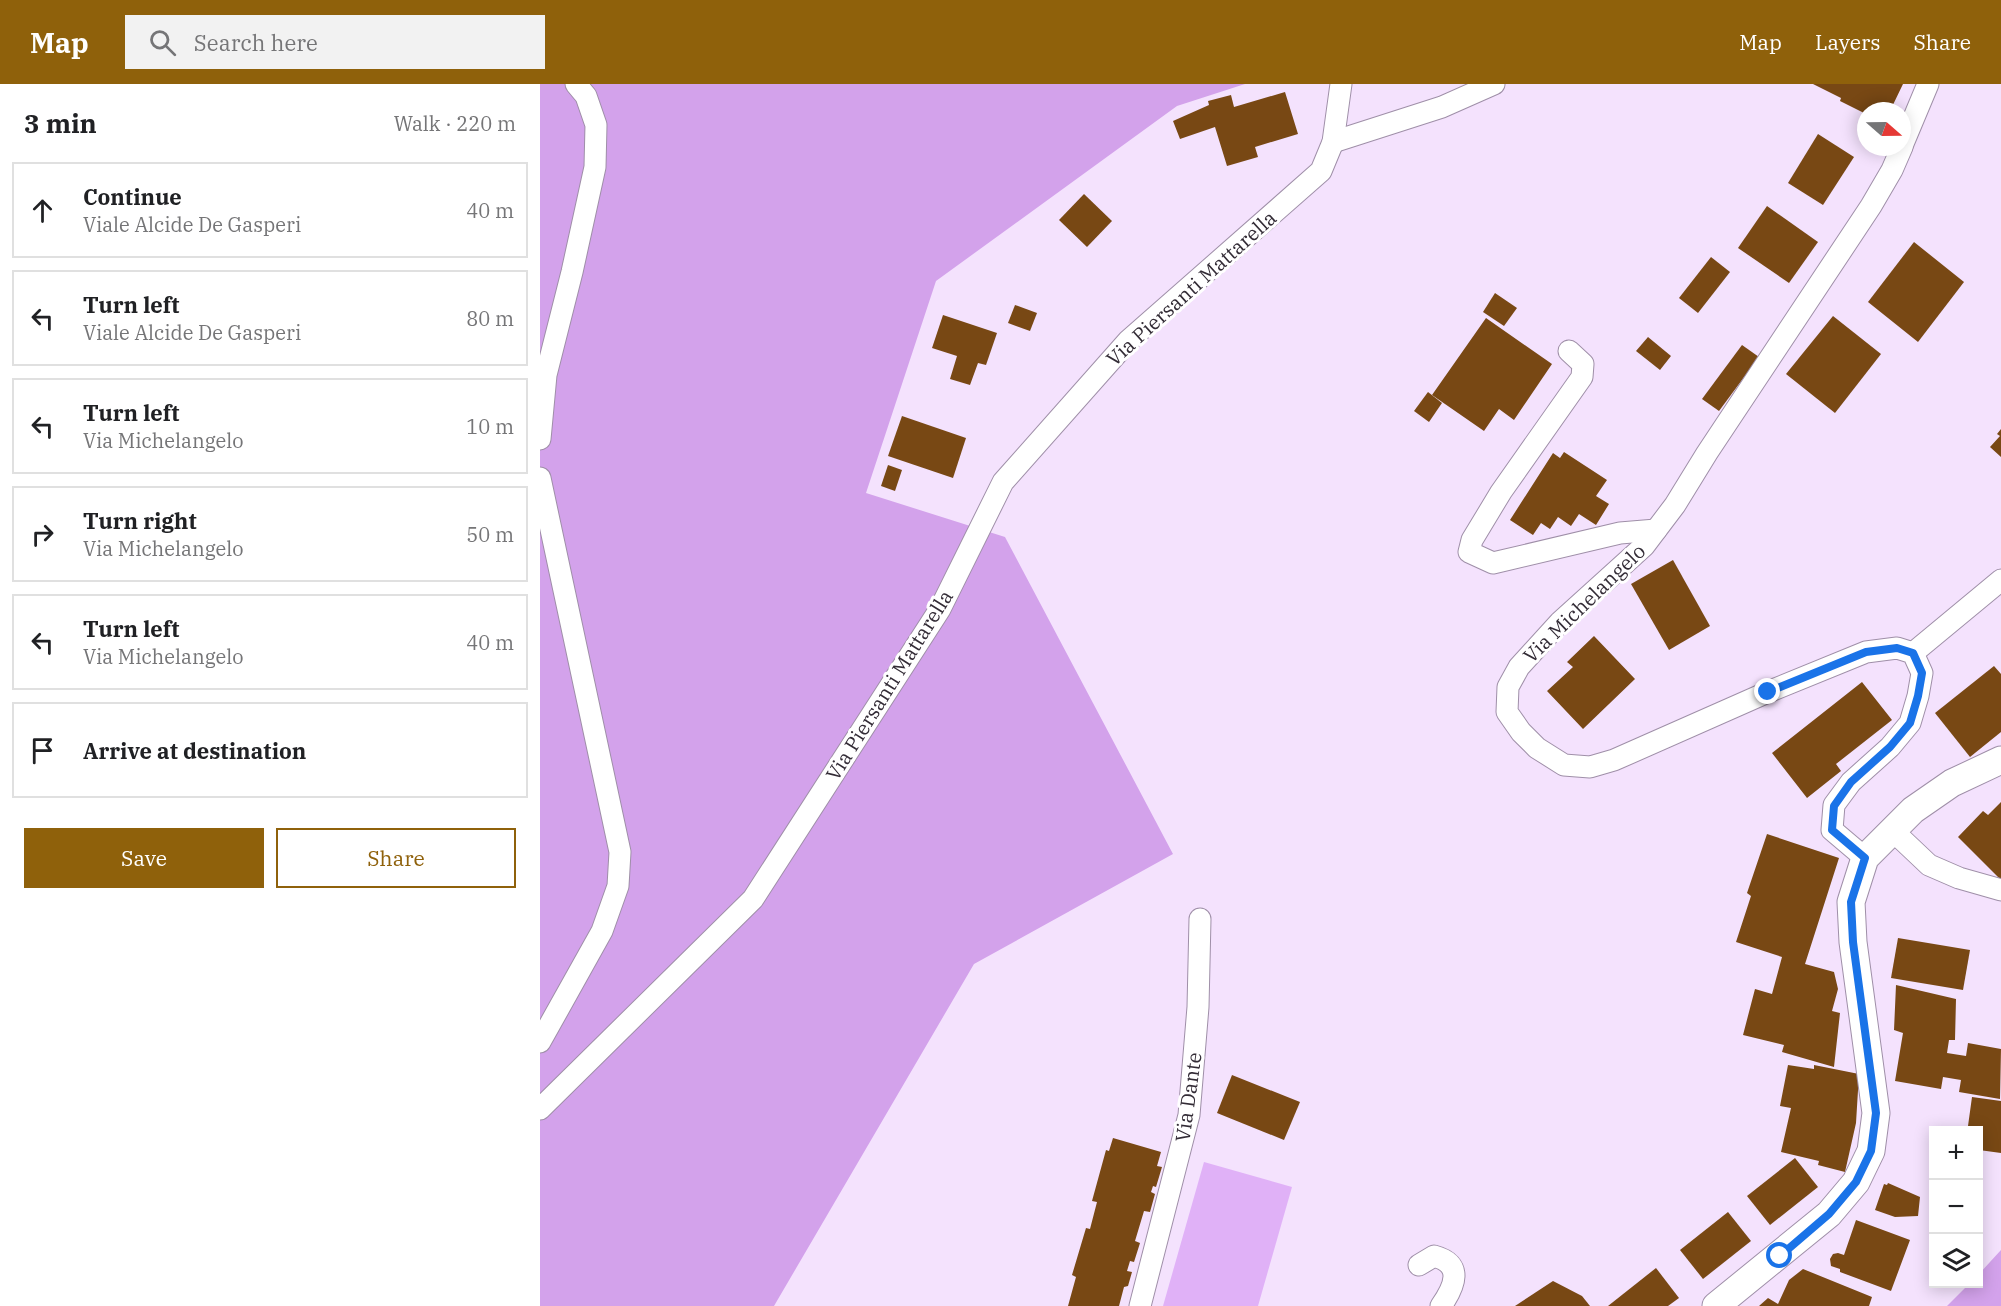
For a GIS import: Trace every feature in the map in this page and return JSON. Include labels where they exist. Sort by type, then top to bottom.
[{"type":"street","points":[[540,439],[546,375],[572,272],[594,167],[596,125],[586,96],[576,84]]},
{"type":"street","name":"Via Piersanti Mattarella","points":[[540,1108],[753,899],[940,609],[1003,482],[1128,341],[1321,171],[1333,142],[1341,84]]},
{"type":"street","points":[[1333,142],[1442,107],[1494,84]]},
{"type":"street","name":"Via Michelangelo","points":[[1911,125],[1928,84]]},
{"type":"street","name":"Via Michelangelo","points":[[1898,156],[1871,206],[1707,453],[1675,506],[1644,546],[1560,622],[1519,667],[1508,687],[1507,712],[1521,732],[1537,748],[1564,765],[1590,767],[1614,760],[1768,692],[1866,652],[1897,648],[1913,653]]},
{"type":"street","points":[[1569,351],[1583,364],[1582,377],[1502,492],[1472,540],[1470,552],[1493,563],[1620,533],[1656,530]]},
{"type":"street","points":[[540,478],[620,852],[618,886],[602,931],[540,1042]]},
{"type":"street","points":[[1865,858],[1832,830],[1834,806],[1851,782],[1890,747],[1910,723],[1922,673],[1913,653],[2001,580]]},
{"type":"street","points":[[1716,1306],[1829,1214],[1856,1182],[1871,1151],[1876,1113],[1853,942],[1851,902],[1865,858],[1913,810],[1952,783],[2001,760]]},
{"type":"street","points":[[1892,830],[1929,865],[1959,878],[2001,890]]},
{"type":"street","name":"Via Dante","points":[[1140,1306],[1189,1115],[1198,1007],[1200,919]]},
{"type":"street","points":[[1419,1265],[1434,1256],[1446,1259],[1452,1265],[1455,1276],[1450,1293],[1441,1306]]},
{"type":"shaded area","points":[[540,84],[1245,84],[1177,106],[936,281],[866,493],[1005,537],[1173,854],[974,964],[774,1306],[540,1306]]},
{"type":"shaded area","points":[[1204,1162],[1292,1187],[1258,1306],[1163,1306]]},
{"type":"shaded area","points":[[2001,1250],[2001,1306],[1947,1306],[1965,1288],[1983,1288],[1983,1270]]},
{"type":"building","points":[[1813,84],[1903,84],[1894,102],[1857,102],[1857,110],[1840,101],[1841,98]]},
{"type":"building","points":[[1285,92],[1298,134],[1255,147],[1258,157],[1227,166],[1215,127],[1180,139],[1173,121],[1209,105],[1208,101],[1231,95],[1234,107]]},
{"type":"building","points":[[1818,134],[1854,157],[1823,205],[1788,183]]},
{"type":"building","points":[[1084,194],[1112,221],[1087,247],[1059,220]]},
{"type":"building","points":[[1767,206],[1818,242],[1789,283],[1738,248]]},
{"type":"building","points":[[1914,242],[1964,282],[1918,342],[1868,302]]},
{"type":"building","points":[[1711,257],[1730,272],[1698,313],[1679,298]]},
{"type":"building","points":[[1495,293],[1517,308],[1504,326],[1483,312]]},
{"type":"building","points":[[1015,305],[1037,313],[1030,331],[1008,323]]},
{"type":"building","points":[[943,315],[997,333],[986,365],[978,363],[970,385],[950,379],[957,356],[932,348]]},
{"type":"building","points":[[1833,316],[1881,354],[1835,413],[1786,374]]},
{"type":"building","points":[[1486,318],[1552,364],[1514,420],[1499,409],[1484,431],[1432,395]]},
{"type":"building","points":[[1648,337],[1671,356],[1660,370],[1636,351]]},
{"type":"building","points":[[1742,345],[1759,357],[1719,411],[1702,399]]},
{"type":"building","points":[[1428,392],[1442,403],[1429,422],[1414,411]]},
{"type":"building","points":[[902,416],[966,438],[953,478],[888,456]]},
{"type":"building","points":[[2001,429],[2001,457],[1990,447],[2000,436],[1997,434]]},
{"type":"building","points":[[1564,452],[1607,480],[1596,496],[1609,504],[1596,525],[1579,514],[1571,526],[1558,517],[1550,529],[1541,523],[1533,535],[1510,520],[1553,453],[1560,458]]},
{"type":"building","points":[[888,465],[902,470],[895,491],[881,486]]},
{"type":"building","points":[[1673,560],[1710,626],[1669,650],[1631,584]]},
{"type":"building","points":[[1594,636],[1635,679],[1583,729],[1547,691],[1573,667],[1567,662]]},
{"type":"building","points":[[1994,666],[2001,674],[2001,732],[1970,757],[1935,713]]},
{"type":"building","points":[[1862,682],[1892,720],[1836,764],[1841,771],[1807,798],[1772,753]]},
{"type":"building","points":[[2001,802],[2001,880],[1958,837],[1983,811],[1988,815]]},
{"type":"building","points":[[1767,834],[1839,858],[1805,964],[1834,972],[1838,989],[1832,1011],[1840,1013],[1834,1067],[1782,1052],[1784,1045],[1743,1035],[1755,989],[1772,994],[1782,957],[1736,942],[1751,896],[1747,893]]},
{"type":"building","points":[[1898,938],[1970,950],[1963,990],[1891,978]]},
{"type":"building","points":[[1896,985],[1956,999],[1955,1040],[1949,1040],[1947,1053],[1966,1056],[1968,1043],[2001,1049],[2000,1099],[1959,1092],[1961,1080],[1943,1077],[1941,1089],[1895,1081],[1903,1033],[1894,1030]]},
{"type":"building","points":[[1788,1065],[1814,1069],[1814,1065],[1859,1074],[1856,1123],[1845,1172],[1818,1165],[1819,1161],[1781,1152],[1791,1108],[1780,1106]]},
{"type":"building","points":[[1232,1075],[1300,1102],[1284,1140],[1217,1113]]},
{"type":"building","points":[[1972,1097],[2001,1101],[2001,1153],[1983,1151],[1983,1126],[1968,1126]]},
{"type":"building","points":[[1113,1138],[1161,1152],[1157,1166],[1162,1167],[1156,1187],[1153,1186],[1151,1192],[1155,1194],[1150,1212],[1144,1211],[1135,1241],[1140,1243],[1134,1262],[1130,1261],[1127,1271],[1132,1272],[1128,1286],[1124,1287],[1119,1306],[1068,1306],[1076,1277],[1072,1275],[1086,1228],[1090,1229],[1097,1202],[1092,1201],[1106,1150],[1109,1151]]},
{"type":"building","points":[[1795,1158],[1818,1187],[1770,1225],[1747,1196]]},
{"type":"building","points":[[1888,1183],[1920,1197],[1918,1216],[1895,1217],[1875,1210],[1884,1184]]},
{"type":"building","points":[[1728,1212],[1751,1241],[1703,1279],[1680,1250]]},
{"type":"building","points":[[1856,1220],[1910,1240],[1891,1291],[1840,1272],[1840,1269],[1831,1266],[1830,1259],[1833,1254],[1844,1255]]},
{"type":"building","points":[[1656,1268],[1679,1298],[1668,1306],[1608,1306]]},
{"type":"building","points":[[1803,1269],[1872,1297],[1869,1306],[1759,1306],[1768,1298],[1778,1304],[1789,1280]]},
{"type":"building","points":[[1553,1281],[1582,1296],[1590,1306],[1515,1306]]},
{"type":"route","points":[[1768,692],[1866,652],[1897,648],[1913,653],[1922,673],[1910,723],[1890,747],[1851,782],[1834,806],[1832,830],[1865,858],[1851,902],[1853,942],[1876,1113],[1871,1151],[1856,1182],[1829,1214],[1780,1256]]}]
